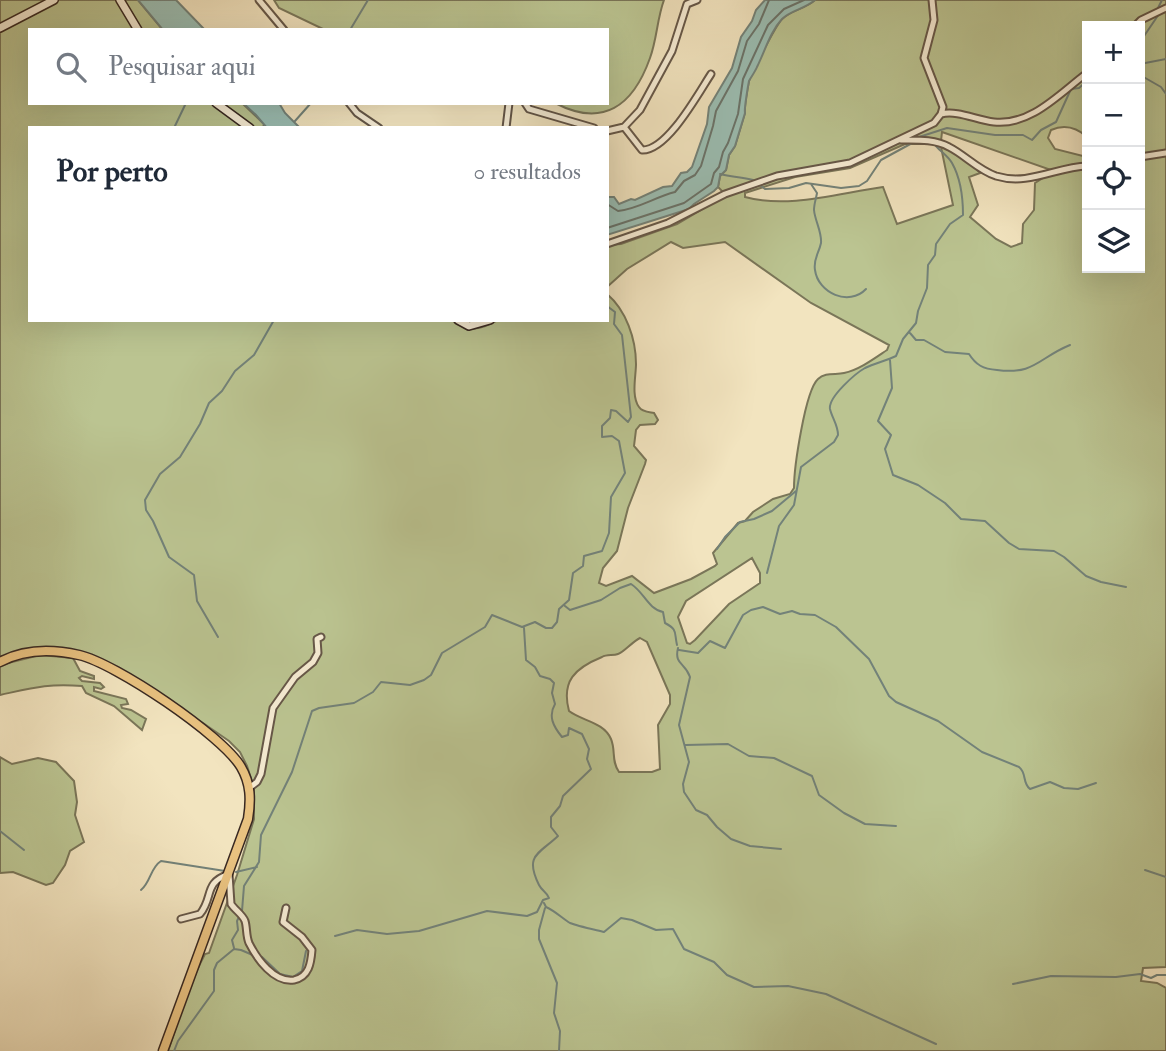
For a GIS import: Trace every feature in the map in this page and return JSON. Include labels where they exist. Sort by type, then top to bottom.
[{"type":"main road","points":[[0,662],[27,653],[55,651],[80,655],[104,664],[178,711],[221,745],[239,764],[250,788],[248,819],[163,1051]]},
{"type":"street","points":[[0,28],[54,0]]},
{"type":"street","points":[[121,0],[137,28]]},
{"type":"street","points":[[259,0],[282,28]]},
{"type":"street","points":[[609,131],[624,127],[640,110],[672,51],[687,4],[697,0]]},
{"type":"street","points":[[609,243],[668,223],[724,194],[777,176],[850,163],[934,123],[943,107],[924,58],[933,28],[932,0]]},
{"type":"street","points":[[1140,21],[1166,8]]},
{"type":"street","points":[[624,127],[642,150],[655,147],[674,129],[711,74]]},
{"type":"street","points":[[941,114],[954,113],[992,122],[1007,122],[1051,103],[1082,77]]},
{"type":"street","points":[[219,105],[247,126]]},
{"type":"street","points":[[351,105],[357,113],[376,126]]},
{"type":"street","points":[[506,126],[509,105]]},
{"type":"street","points":[[526,105],[529,109],[587,126]]},
{"type":"street","points":[[898,141],[923,140],[948,146],[996,176],[1027,179],[1082,166]]},
{"type":"street","points":[[1145,156],[1166,153]]},
{"type":"street","points":[[462,322],[469,326],[483,322]]},
{"type":"street","points":[[250,788],[261,774],[274,708],[295,677],[313,662],[318,653],[317,639],[321,637]]},
{"type":"street","points":[[181,919],[200,914],[207,902],[210,887],[215,881],[229,874],[231,904],[245,918],[249,942],[274,975],[281,979],[294,980],[308,971],[312,950],[302,937],[283,922],[286,908]]},
{"type":"green space","points":[[0,0],[138,0],[161,28],[28,28],[28,105],[244,105],[264,124],[28,126],[28,322],[455,322],[475,329],[494,322],[609,322],[609,296],[620,308],[632,335],[636,354],[637,402],[642,410],[654,413],[658,420],[655,424],[640,425],[636,430],[634,446],[646,460],[628,508],[617,551],[603,568],[599,583],[606,586],[632,576],[654,593],[691,579],[715,566],[717,564],[713,553],[738,523],[745,521],[753,512],[773,499],[790,494],[794,488],[798,448],[813,386],[824,375],[844,373],[867,363],[887,350],[889,345],[811,303],[725,242],[683,248],[671,242],[627,269],[609,285],[609,245],[621,244],[677,224],[726,195],[718,187],[720,176],[726,170],[729,155],[735,146],[745,113],[749,81],[782,19],[815,0],[1166,0],[1166,967],[1143,968],[1141,981],[1157,983],[1166,988],[1166,1051],[168,1051],[194,977],[205,954],[209,953],[237,875],[254,819],[254,788],[240,752],[203,723],[82,652],[41,649],[0,657]],"holes":[[[942,132],[1054,171],[1035,183],[1034,210],[1023,224],[1022,243],[1011,247],[996,239],[970,217],[978,205],[969,177],[980,173],[964,157],[941,141]],[[905,144],[932,144],[941,147],[953,205],[897,224],[883,187],[796,201],[745,197],[745,193],[795,177],[850,168]],[[752,558],[760,573],[760,583],[729,604],[695,640],[687,643],[678,617],[686,601]],[[640,638],[647,642],[670,695],[670,704],[658,725],[660,769],[652,772],[619,772],[608,733],[569,711],[567,691],[572,677],[584,666],[604,656],[616,655]]]},
{"type":"green space","points":[[274,0],[664,0],[650,58],[635,89],[614,108],[588,113],[560,105],[609,105],[609,28],[321,28],[279,8]]},
{"type":"green space","points":[[40,655],[73,658],[80,671],[94,676],[94,679],[82,676],[79,678],[82,681],[100,683],[104,687],[94,687],[94,691],[126,699],[128,704],[121,705],[122,708],[146,719],[142,730],[114,706],[86,693],[82,686],[31,688],[0,695],[0,665]]},
{"type":"green space","points":[[0,757],[12,764],[38,758],[56,762],[74,781],[77,802],[75,815],[84,842],[70,851],[65,865],[53,883],[46,885],[13,872],[0,873]]},
{"type":"water","points":[[138,0],[176,0],[203,28],[161,28]]},
{"type":"water","points":[[765,0],[815,0],[786,16],[771,36],[749,81],[745,113],[718,187],[689,209],[609,234],[609,197],[614,197],[619,204],[635,200],[663,187],[672,186],[681,173],[692,167],[707,124],[709,107],[732,68],[741,37],[756,10]]},
{"type":"water","points":[[245,105],[280,105],[298,126],[265,126]]},
{"type":"waterway","points":[[351,28],[368,0]]},
{"type":"waterway","points":[[1158,8],[1162,0]]},
{"type":"waterway","points":[[1145,35],[1159,14]]},
{"type":"waterway","points":[[1145,63],[1166,59]]},
{"type":"waterway","points":[[1145,78],[1161,87],[1166,94]]},
{"type":"waterway","points":[[919,137],[947,128],[995,135],[1023,135],[1032,140],[1041,130],[1056,122],[1071,89],[1084,84]]},
{"type":"waterway","points":[[175,126],[185,105]]},
{"type":"waterway","points":[[295,121],[309,105]]},
{"type":"waterway","points":[[760,185],[765,189],[789,188],[806,183],[841,188],[859,186],[867,181],[881,160],[914,142]]},
{"type":"waterway","points":[[767,573],[779,526],[794,505],[801,467],[834,442],[838,435],[830,409],[833,398],[861,371],[896,356],[903,339],[916,323],[927,288],[928,265],[935,255],[936,244],[950,224],[963,215],[958,175],[936,146]]},
{"type":"waterway","points":[[720,174],[753,180]]},
{"type":"waterway","points":[[811,184],[817,193],[814,210],[821,239],[815,263],[817,278],[828,291],[843,297],[851,297],[866,289]]},
{"type":"waterway","points":[[242,911],[244,886],[259,862],[261,835],[292,772],[312,711],[354,703],[373,692],[381,682],[410,685],[424,680],[431,675],[442,653],[485,627],[492,615],[522,627],[535,622],[552,628],[557,622],[559,609],[569,600],[573,573],[583,566],[584,556],[602,551],[609,533],[611,497],[625,473],[619,441],[612,436],[602,437],[602,426],[610,418],[611,410],[628,422],[631,417],[622,335],[614,324],[615,312],[609,308]]},
{"type":"waterway","points":[[218,637],[197,601],[194,575],[169,557],[146,510],[145,500],[160,474],[180,457],[209,403],[222,391],[235,371],[254,355],[273,322]]},
{"type":"waterway","points":[[910,333],[916,340],[924,340],[945,352],[969,354],[980,366],[1010,371],[1028,368],[1070,345]]},
{"type":"waterway","points":[[890,360],[892,388],[878,421],[891,435],[885,449],[893,475],[918,485],[945,503],[961,519],[985,521],[1019,549],[1054,551],[1086,576],[1126,587]]},
{"type":"waterway","points":[[717,549],[740,522],[772,511],[796,491]]},
{"type":"waterway","points":[[565,606],[570,610],[601,600],[631,584],[654,607],[663,612],[665,623],[675,632],[677,645]]},
{"type":"waterway","points":[[679,650],[698,653],[710,641],[725,648],[743,615],[751,610],[763,607],[780,614],[792,611],[815,615],[836,627],[869,659],[889,696],[896,702],[938,721],[982,752],[1019,767],[1030,789],[1050,782],[1064,788],[1078,789],[1096,783]]},
{"type":"waterway","points":[[335,936],[357,930],[387,934],[419,931],[487,911],[527,916],[537,912],[543,900],[549,898],[540,887],[533,861],[558,836],[551,827],[551,817],[560,806],[563,796],[591,769],[587,759],[589,749],[582,734],[569,728],[568,735],[562,737],[554,725],[554,683],[540,676],[535,667],[526,660],[524,628]]},
{"type":"waterway","points":[[678,648],[677,658],[690,677],[679,725],[689,762],[683,784],[684,792],[696,810],[707,815],[731,839],[750,846],[781,849]]},
{"type":"waterway","points":[[686,745],[728,744],[749,756],[774,758],[812,776],[819,795],[844,813],[865,824],[896,826]]},
{"type":"waterway","points":[[0,831],[24,850]]},
{"type":"waterway","points":[[141,890],[161,861],[225,871]]},
{"type":"waterway","points":[[236,872],[257,867]]},
{"type":"waterway","points":[[1145,870],[1166,877]]},
{"type":"waterway","points":[[544,903],[570,923],[604,932],[621,918],[656,930],[673,929],[684,949],[714,962],[727,975],[754,987],[788,986],[826,994],[936,1044]]},
{"type":"waterway","points":[[545,908],[539,939],[557,983],[554,1013],[560,1031],[559,1051]]},
{"type":"waterway","points":[[234,948],[232,940],[238,930],[237,921],[240,915]]},
{"type":"waterway","points":[[174,1051],[178,1041],[214,991],[214,970],[217,963],[234,949],[255,956]]},
{"type":"waterway","points":[[262,957],[280,974],[293,977],[302,971],[306,951]]},
{"type":"waterway","points":[[1013,984],[1051,976],[1116,977],[1140,974],[1151,978],[1166,975]]}]
